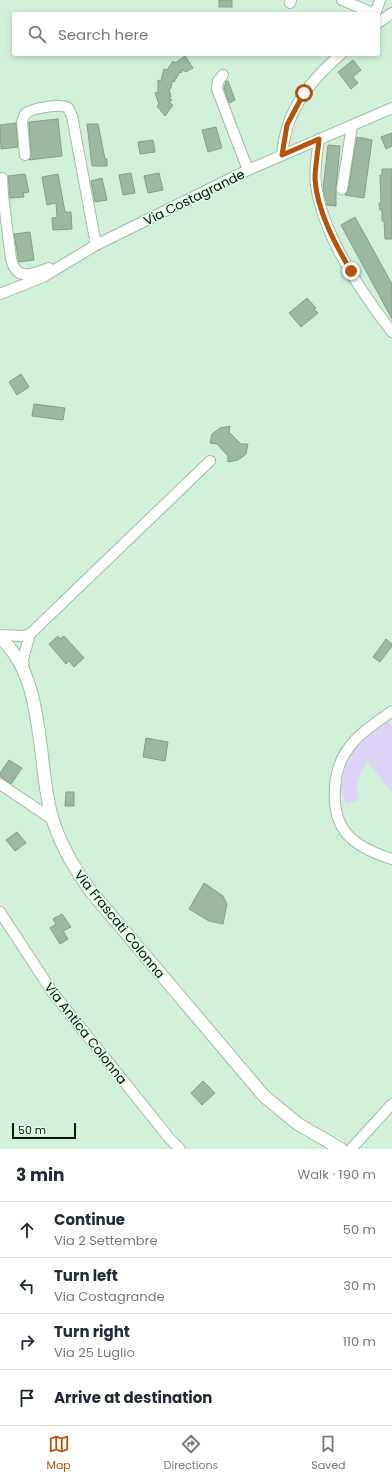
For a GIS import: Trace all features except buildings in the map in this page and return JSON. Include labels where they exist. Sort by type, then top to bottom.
[{"type":"street","points":[[342,0],[370,12]]},
{"type":"street","points":[[380,0],[380,16]]},
{"type":"street","points":[[282,155],[286,131],[292,113],[312,82],[338,56]]},
{"type":"street","points":[[223,75],[218,81],[218,91],[248,170]]},
{"type":"street","points":[[25,155],[22,122],[25,114],[33,110],[61,105],[68,108],[72,116],[96,245]]},
{"type":"street","name":"Via Costagrande","points":[[0,294],[38,280],[96,245],[248,170],[392,108]]},
{"type":"street","points":[[342,189],[352,126]]},
{"type":"street","points":[[319,139],[315,180],[326,221],[354,277],[392,332]]},
{"type":"street","points":[[2,178],[2,195],[11,259],[17,272],[24,275],[32,274],[72,260]]},
{"type":"street","points":[[0,636],[23,636],[30,634],[210,461]]},
{"type":"street","points":[[24,672],[23,659],[30,634]]},
{"type":"street","name":"Via Frascati Colonna","points":[[0,636],[16,656],[24,672],[35,712],[52,819],[69,858],[93,894],[257,1088],[293,1121],[341,1149]]},
{"type":"street","points":[[392,710],[356,740],[343,757],[337,778],[335,794],[336,808],[341,826],[355,842],[392,859]]},
{"type":"street","points":[[0,784],[52,819]]},
{"type":"street","name":"Via Antica Colonna","points":[[0,912],[58,998],[180,1149]]},
{"type":"street","points":[[351,1149],[392,1104]]},
{"type":"shaded area","points":[[388,721],[392,727],[392,792],[367,761],[357,784],[359,800],[346,804],[341,788],[344,771],[356,746]]},
{"type":"route","points":[[304,93],[292,113],[287,125],[282,155],[319,139],[315,176],[316,185],[332,234],[351,271]]}]
